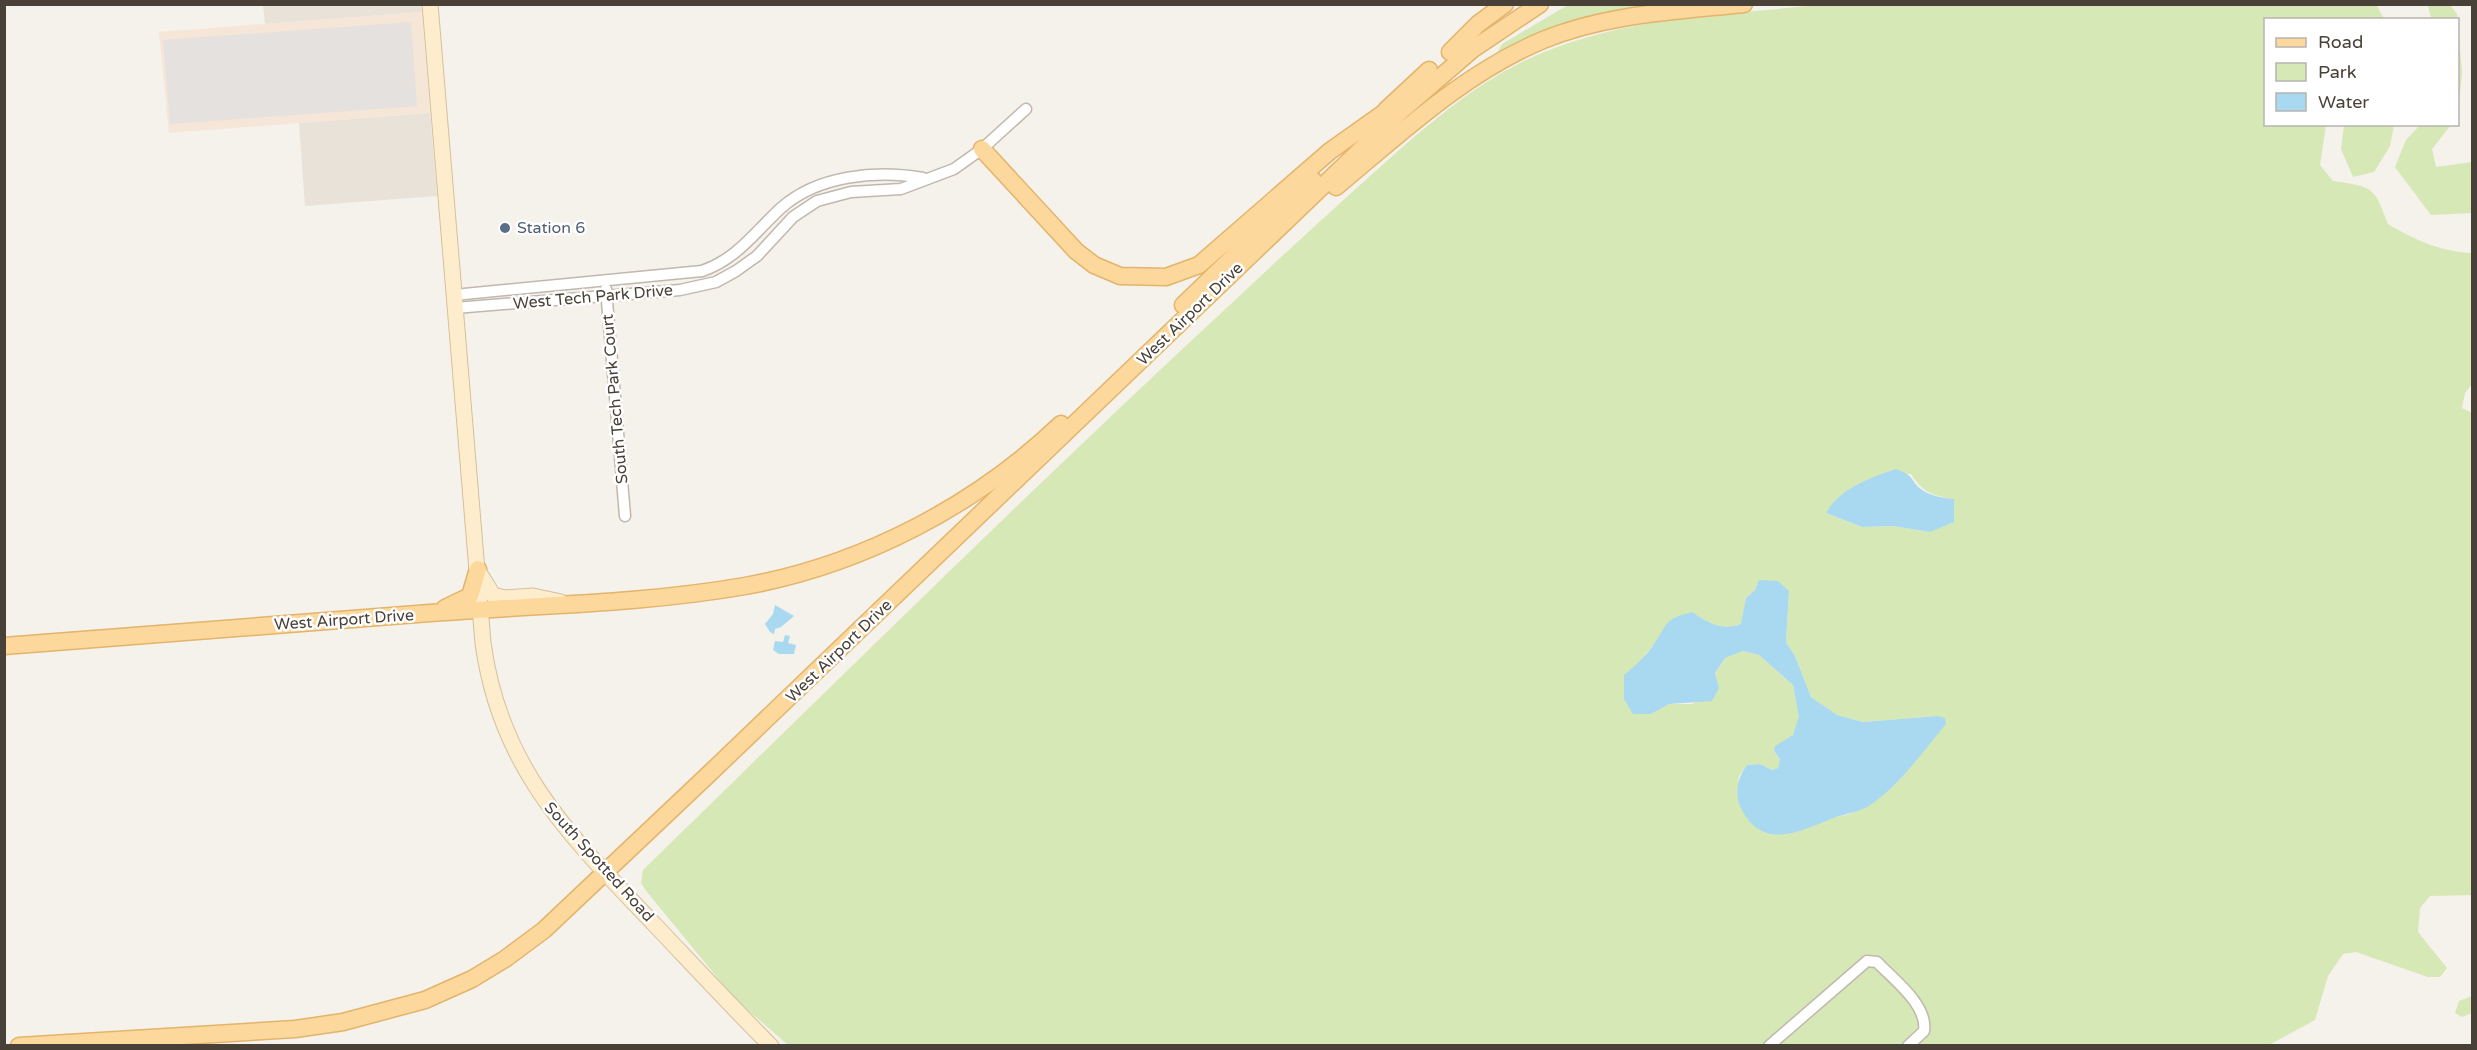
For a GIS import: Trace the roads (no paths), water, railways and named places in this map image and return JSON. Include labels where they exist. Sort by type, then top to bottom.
[{"type":"main road","name":"South Spotted Road","points":[[430,4],[487,668],[512,743],[546,804],[604,871],[771,1046]]},
{"type":"main road","points":[[1450,52],[1478,24],[1505,4]]},
{"type":"main road","name":"West Airport Drive","points":[[4,646],[706,592],[784,577],[869,549],[926,522],[969,497],[1053,432],[1384,112],[1450,52],[1518,4]]},
{"type":"main road","name":"West Airport Drive","points":[[19,1046],[295,1029],[344,1022],[404,1007],[449,991],[505,959],[544,930],[1445,71],[1486,39],[1540,4]]},
{"type":"main road","points":[[1254,253],[1442,99],[1519,52],[1544,40],[1597,23],[1744,4]]},
{"type":"main road","points":[[982,150],[1076,250],[1094,265],[1120,276],[1166,278],[1199,265],[1330,151],[1384,112]]},
{"type":"main road","points":[[478,569],[486,586],[494,595],[505,598],[533,596],[567,603]]},
{"type":"main road","points":[[430,613],[470,596],[478,569]]},
{"type":"street","name":"West Tech Park Drive","points":[[455,301],[606,295],[699,287],[728,276],[757,256],[793,217],[817,201],[850,192],[901,189],[923,178],[954,169],[982,150],[1026,109]]},
{"type":"street","name":"West Tech Park Drive","points":[[455,301],[691,273],[722,263],[744,247],[792,199],[812,188],[849,178],[900,174],[923,178]]},
{"type":"street","points":[[812,188],[817,201]]},
{"type":"street","points":[[722,263],[728,276]]},
{"type":"street","name":"South Tech Park Court","points":[[605,282],[625,516]]},
{"type":"street","points":[[1769,1046],[1867,961],[1877,962],[1921,1009],[1926,1019],[1924,1031],[1908,1046]]},
{"type":"water","points":[[1896,469],[1910,476],[1917,486],[1925,491],[1954,499],[1954,522],[1930,532],[1893,526],[1862,527],[1826,513],[1847,490]]},
{"type":"water","points":[[1759,580],[1778,581],[1789,591],[1786,642],[1795,656],[1811,697],[1837,715],[1863,722],[1937,716],[1945,718],[1946,724],[1900,780],[1867,807],[1786,834],[1763,831],[1752,824],[1740,806],[1737,794],[1739,781],[1747,765],[1760,764],[1772,770],[1778,768],[1780,759],[1774,751],[1775,746],[1793,735],[1799,716],[1793,685],[1759,655],[1743,651],[1725,658],[1715,673],[1719,688],[1712,701],[1669,704],[1651,714],[1633,714],[1624,699],[1624,675],[1647,653],[1667,623],[1676,617],[1692,612],[1715,625],[1728,627],[1741,624],[1746,598],[1755,590]]},
{"type":"water","points":[[775,605],[794,616],[775,629],[774,634],[765,624],[773,614]]},
{"type":"water","points":[[785,635],[790,636],[788,643],[796,645],[794,654],[779,654],[773,650],[775,641],[783,642]]},
{"type":"place","name":"Station 6","points":[[505,228]]}]
